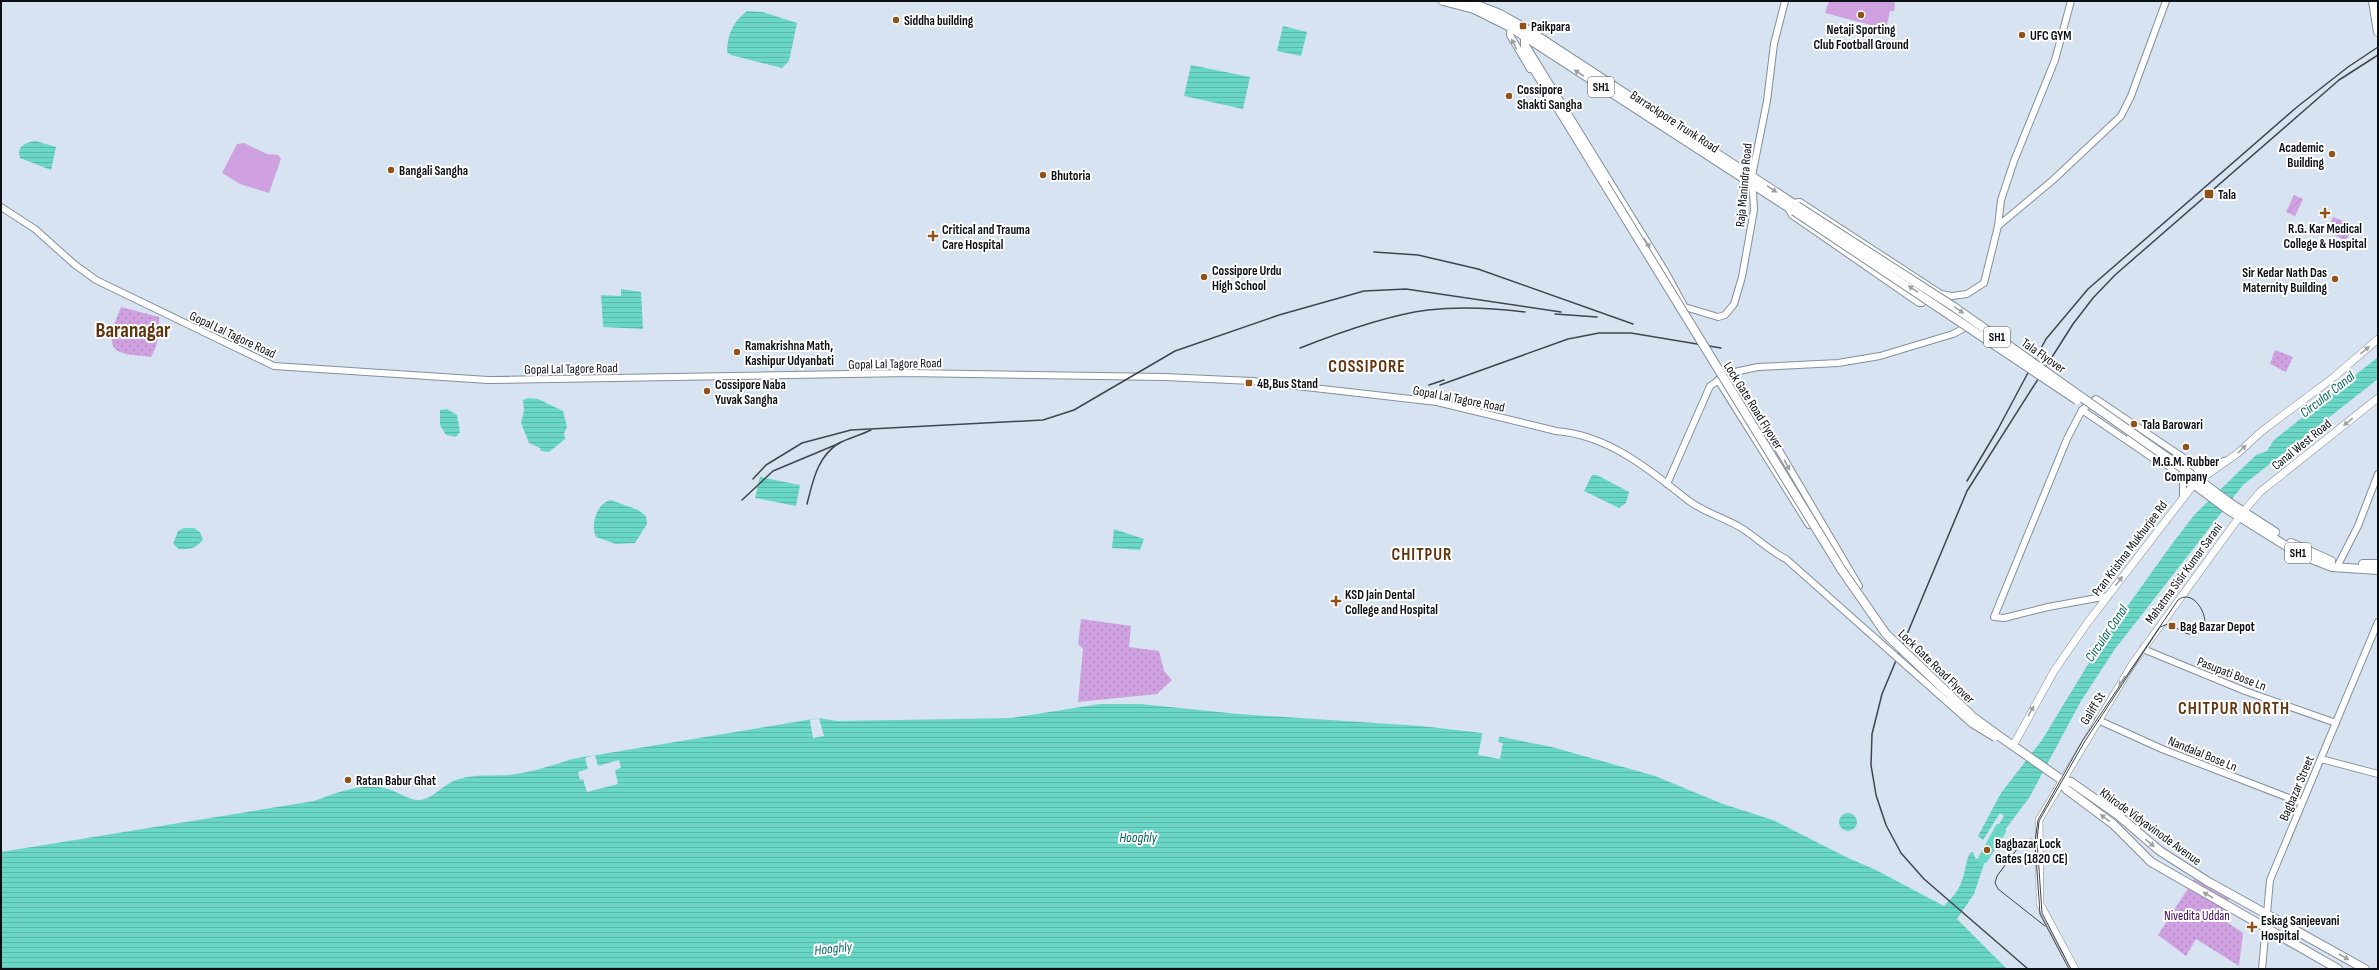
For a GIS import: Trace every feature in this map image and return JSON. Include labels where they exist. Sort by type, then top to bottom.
[{"type":"main road","name":"Barrackpore Trunk Road","points":[[1443,1],[1474,9],[1511,24]]},
{"type":"main road","name":"Barrackpore Trunk Road","points":[[1467,1],[1511,24],[1525,35],[1752,186],[1793,207]]},
{"type":"main road","points":[[2373,1],[2378,32]]},
{"type":"main road","points":[[2377,1],[2378,6]]},
{"type":"main road","name":"Barrackpore Trunk Road","points":[[1525,35],[1752,176],[1793,207]]},
{"type":"main road","name":"Lock Gate Road Flyover","points":[[1525,35],[1526,54],[1693,330],[1841,569],[1878,624],[1973,717],[1997,737],[2021,751],[2050,773]]},
{"type":"main road","name":"Tala Flyover","points":[[1793,207],[2194,480]]},
{"type":"main road","name":"Tala Flyover","points":[[1793,207],[1954,307],[2194,480]]},
{"type":"main road","name":"Pran Krishna Mukhurjee Rd","points":[[2011,745],[2054,671],[2194,480],[2227,461],[2378,339]]},
{"type":"main road","name":"Canal West Road","points":[[2241,515],[2260,492],[2378,398]]},
{"type":"main road","name":"SH1","points":[[2194,480],[2241,515],[2299,548],[2338,565],[2378,570]]},
{"type":"main road","name":"Mahatma Sisir Kumar Sarani","points":[[2143,649],[2241,515]]},
{"type":"main road","name":"SH1","points":[[2338,565],[2378,564]]},
{"type":"main road","name":"Galiff St","points":[[2075,969],[2040,904],[2039,820],[2098,720],[2143,649]]},
{"type":"main road","name":"Khirode Vidyavinode Avenue","points":[[2050,773],[2062,780],[2070,782],[2118,815],[2160,851],[2207,881],[2365,969]]},
{"type":"main road","points":[[2062,780],[2066,789],[2113,824],[2151,862],[2338,969]]},
{"type":"street","name":"Raja Manindra Road","points":[[1511,24],[1510,35],[1517,49],[1674,303],[1684,308],[1718,317],[1725,315],[1734,304],[1742,277],[1754,210],[1752,176],[1767,101],[1774,44],[1785,1]]},
{"type":"street","points":[[1932,288],[1922,303],[1919,303],[1792,215],[1793,207],[1800,202],[1932,288],[1941,294],[1952,296],[1967,294],[1981,286],[1988,268],[1998,226],[2001,200],[2055,60],[2071,1]]},
{"type":"street","points":[[1998,226],[2052,180],[2121,116],[2131,96],[2166,1]]},
{"type":"street","points":[[1525,35],[1665,271],[1684,308]]},
{"type":"street","name":"Gopal Lal Tagore Road","points":[[1,207],[35,229],[74,264],[96,280],[274,366],[488,380],[908,373],[1164,377],[1252,381],[1437,402],[1556,430],[1575,432],[1601,442],[1640,462],[1698,506],[1742,529],[1770,551],[1786,559],[1972,724],[1997,737]]},
{"type":"street","points":[[1668,484],[1710,386],[1730,373],[1758,367],[1819,364],[1880,356],[1953,334],[1968,326]]},
{"type":"street","points":[[1718,380],[1844,580],[1859,586],[1776,444],[1760,424],[1730,373]]},
{"type":"street","points":[[2108,596],[2048,607],[2004,618],[1994,617],[2067,439],[2082,410],[2096,399],[2184,458],[2197,470],[2206,470],[2220,462],[2227,461]]},
{"type":"street","points":[[2082,410],[2183,480],[2183,496]]},
{"type":"street","points":[[2338,565],[2358,526],[2378,474]]},
{"type":"street","name":"Bagbazar Street","points":[[2262,969],[2267,928],[2270,880],[2378,622]]},
{"type":"street","name":"Pasupati Bose Ln","points":[[2143,649],[2245,691],[2336,723]]},
{"type":"street","name":"Nandalal Bose Ln","points":[[2098,720],[2162,749],[2302,803]]},
{"type":"street","points":[[2321,759],[2378,774]]},
{"type":"green space","name":"Netaji Sporting Club Football Ground","points":[[1829,1],[1892,1],[1895,3],[1894,11],[1890,11],[1886,29],[1825,13]]},
{"type":"green space","points":[[244,143],[267,154],[278,155],[281,159],[269,193],[240,184],[222,173],[237,144]]},
{"type":"green space","points":[[2294,195],[2303,199],[2295,216],[2286,212]]},
{"type":"green space","points":[[2333,217],[2353,225],[2346,241],[2327,231]]},
{"type":"green space","points":[[121,307],[159,317],[156,347],[151,357],[120,352],[115,349],[112,344],[114,324]]},
{"type":"green space","points":[[2275,350],[2293,357],[2286,372],[2270,364]]},
{"type":"green space","points":[[1081,619],[1131,626],[1129,647],[1159,651],[1164,671],[1172,680],[1157,694],[1078,702],[1083,649],[1078,644]]},
{"type":"green space","name":"Nivedita Uddan","points":[[2194,879],[2229,899],[2219,917],[2243,933],[2239,966],[2196,939],[2186,956],[2158,935]]},
{"type":"water","points":[[747,11],[763,12],[797,23],[789,61],[782,68],[731,55],[727,52],[728,39],[732,28],[738,19]]},
{"type":"water","points":[[1283,26],[1307,32],[1301,56],[1277,51]]},
{"type":"water","points":[[1191,65],[1250,77],[1243,109],[1184,96]]},
{"type":"water","points":[[36,141],[56,147],[51,170],[20,158],[19,150],[23,145]]},
{"type":"water","points":[[621,289],[641,292],[643,329],[603,327],[601,295],[621,296]]},
{"type":"water","points":[[2378,357],[2378,379],[2243,485],[2115,649],[2081,701],[2029,798],[2004,831],[1998,826],[2004,816],[2000,813],[1983,840],[1978,836],[2001,793],[2042,740],[2101,643],[2195,514],[2256,455],[2267,451],[2274,440]]},
{"type":"water","points":[[528,398],[538,399],[563,411],[567,427],[564,433],[565,439],[549,452],[541,451],[540,448],[529,443],[521,423],[524,411],[523,400]]},
{"type":"water","points":[[447,409],[457,415],[460,432],[456,437],[446,435],[440,425],[440,410]]},
{"type":"water","points":[[1592,475],[1597,475],[1629,492],[1626,503],[1619,508],[1584,491]]},
{"type":"water","points":[[760,477],[800,485],[796,506],[755,498]]},
{"type":"water","points":[[611,500],[638,510],[646,516],[647,524],[635,543],[616,544],[596,537],[594,532],[594,520],[596,515],[602,505]]},
{"type":"water","points":[[184,528],[194,528],[200,532],[203,540],[192,548],[179,549],[173,544],[178,531]]},
{"type":"water","points":[[1114,529],[1144,539],[1140,550],[1112,548]]},
{"type":"water","name":"Hooghly","points":[[1100,704],[1141,704],[1238,714],[1421,726],[1482,733],[1552,747],[1655,776],[1723,804],[1773,820],[1846,857],[1876,870],[1944,906],[1959,888],[1968,856],[1973,852],[1975,858],[1985,861],[1974,894],[1957,919],[2007,969],[1,969],[1,852],[314,801],[341,791],[360,787],[379,787],[392,790],[411,799],[419,800],[429,797],[453,781],[465,777],[518,774],[572,759],[819,718],[837,721],[1011,718]]},
{"type":"water","points":[[1848,813],[1854,816],[1857,822],[1854,828],[1848,831],[1842,828],[1839,822],[1842,816]]},
{"type":"pier","points":[[819,718],[824,736],[813,738],[810,720]]},
{"type":"pier","points":[[1483,731],[1500,734],[1498,742],[1503,743],[1500,759],[1478,755]]},
{"type":"pier","points":[[595,755],[598,766],[619,760],[621,768],[615,770],[618,784],[587,792],[583,779],[580,780],[578,772],[588,769],[585,758]]},
{"type":"waterway","name":"Circular Canal","points":[[1998,826],[2004,831],[1985,861],[1980,859],[1998,826]]},
{"type":"waterway","name":"Circular Canal","points":[[1980,864],[2002,826]]},
{"type":"tram line","points":[[2069,969],[2040,914],[2035,842],[2038,820],[2083,740],[2178,600],[2184,597],[2189,597],[2194,600],[2202,610],[2205,623],[2204,628],[2200,632],[2190,634],[2168,624],[2160,627],[2085,741],[2039,821],[2037,840],[2042,913],[2071,969]]},
{"type":"tram line","points":[[2037,845],[2032,839],[2023,841],[1997,876],[1995,883],[1998,889],[2045,926]]},
{"type":"railway","points":[[1967,481],[1998,429],[2046,339],[2088,289],[2297,107],[2348,67],[2378,47]]},
{"type":"railway","points":[[2028,969],[1924,879],[1901,853],[1886,825],[1876,795],[1871,765],[1872,734],[1882,694],[1967,491],[2073,324],[2093,298],[2115,275],[2339,80],[2378,55]]},
{"type":"railway","points":[[1374,252],[1418,255],[1478,269],[1633,324]]},
{"type":"railway","points":[[753,479],[766,465],[802,443],[851,430],[1043,420],[1074,410],[1175,351],[1279,315],[1364,291],[1406,289],[1561,312]]},
{"type":"railway","points":[[1300,348],[1363,325],[1413,312],[1465,308],[1525,312]]},
{"type":"railway","points":[[1555,314],[1597,317]]},
{"type":"railway","points":[[1440,385],[1568,339],[1599,333],[1631,333],[1721,348]]},
{"type":"railway","points":[[1429,385],[1444,380]]},
{"type":"railway","points":[[807,504],[817,470],[826,455],[839,443],[871,430]]},
{"type":"railway","points":[[742,500],[773,471],[840,443]]},
{"type":"place","name":"Netaji Sporting Club Football Ground","points":[[1861,15]]},
{"type":"place","name":"Siddha building","points":[[896,20]]},
{"type":"place","name":"Paikpara","points":[[1523,26]]},
{"type":"place","name":"UFC GYM","points":[[2022,35]]},
{"type":"place","name":"Cossipore Shakti Sangha","points":[[1509,96]]},
{"type":"place","name":"Academic Building","points":[[2332,154]]},
{"type":"place","name":"Bangali Sangha","points":[[391,170]]},
{"type":"place","name":"Bhutoria","points":[[1043,175]]},
{"type":"place","name":"Tala","points":[[2209,194]]},
{"type":"place","name":"R.G. Kar Medical College & Hospital","points":[[2325,213]]},
{"type":"place","name":"Critical and Trauma Care Hospital","points":[[933,236]]},
{"type":"place","name":"Cossipore Urdu High School","points":[[1204,277]]},
{"type":"place","name":"Sir Kedar Nath Das Maternity Building","points":[[2335,279]]},
{"type":"place","name":"Ramakrishna Math, Kashipur Udyanbati","points":[[737,352]]},
{"type":"place","name":"4B,Bus Stand","points":[[1249,383]]},
{"type":"place","name":"Cossipore Naba Yuvak Sangha","points":[[707,391]]},
{"type":"place","name":"Tala Barowari","points":[[2134,424]]},
{"type":"place","name":"M.G.M. Rubber Company","points":[[2186,447]]},
{"type":"place","name":"KSD Jain Dental College and Hospital","points":[[1336,601]]},
{"type":"place","name":"Bag Bazar Depot","points":[[2172,626]]},
{"type":"place","name":"Ratan Babur Ghat","points":[[348,780]]},
{"type":"place","name":"Bagbazar Lock Gates (1820 CE)","points":[[1987,850]]},
{"type":"place","name":"Eskag Sanjeevani Hospital","points":[[2252,927]]},
{"type":"district","name":"Baranagar","points":[[133,330]]},
{"type":"district","name":"COSSIPORE","points":[[1367,366]]},
{"type":"district","name":"CHITPUR","points":[[1422,554]]},
{"type":"district","name":"CHITPUR NORTH","points":[[2234,708]]}]
